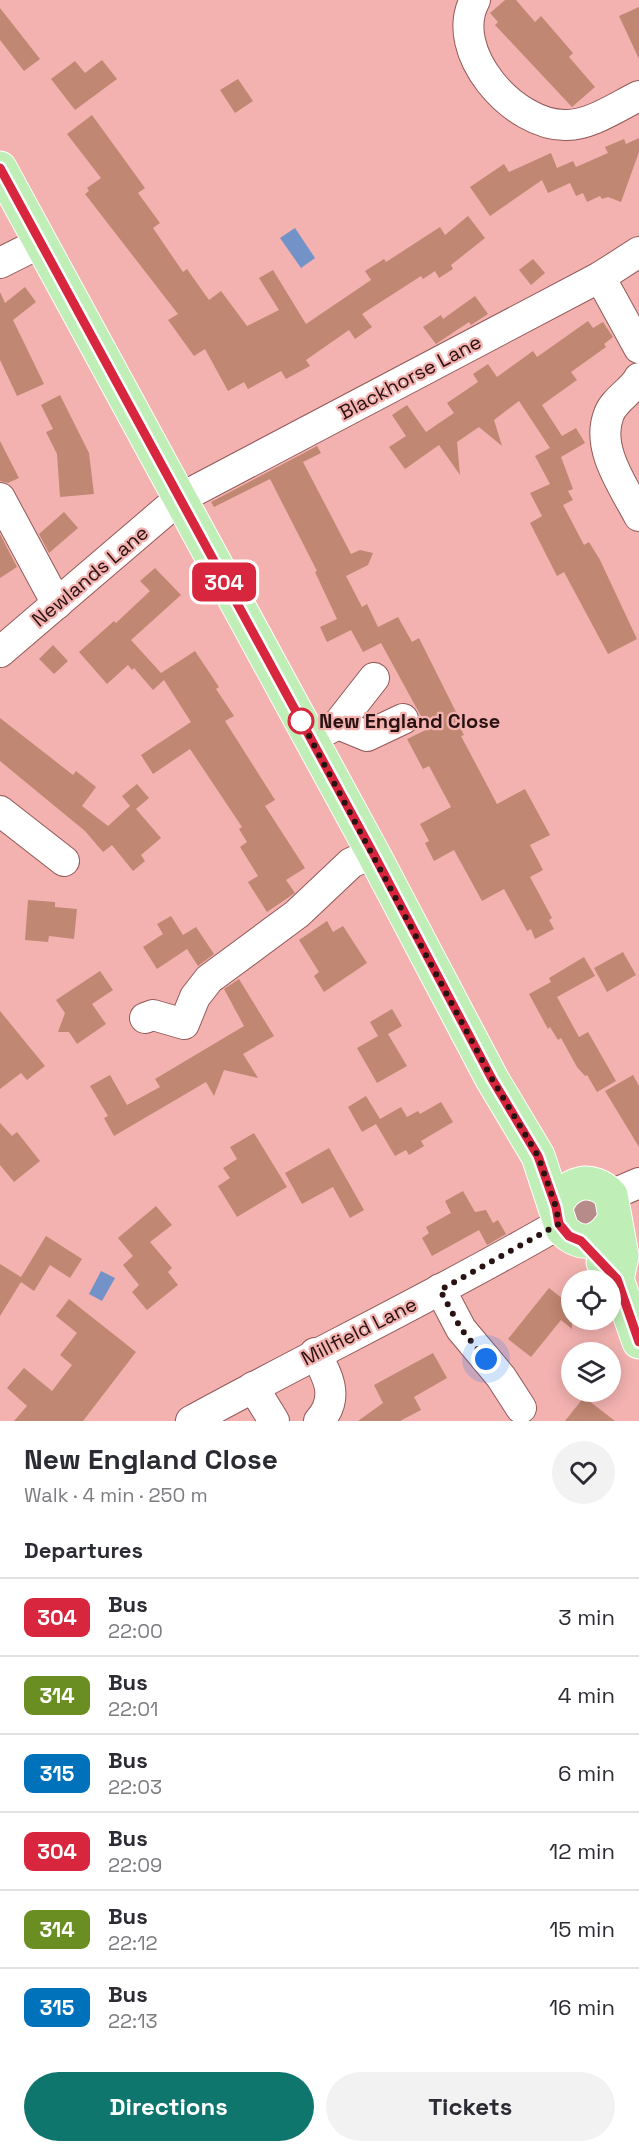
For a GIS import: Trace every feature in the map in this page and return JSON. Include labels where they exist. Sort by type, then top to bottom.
[{"type":"main road","points":[[0,168],[179,499],[324,732],[373,853],[492,1079],[538,1156],[565,1224],[608,1270]]},
{"type":"main road","points":[[538,1156],[556,1163],[580,1182]]},
{"type":"main road","points":[[565,1224],[560,1197],[569,1187],[580,1182],[592,1182],[621,1200]]},
{"type":"main road","points":[[565,1224],[598,1239],[606,1233],[621,1200]]},
{"type":"main road","points":[[619,1270],[622,1256],[621,1200]]},
{"type":"main road","points":[[621,1290],[639,1342]]},
{"type":"street","points":[[475,0],[469,19],[470,48],[477,62],[503,95],[528,116],[554,124],[577,124],[639,96]]},
{"type":"street","points":[[0,263],[40,243]]},
{"type":"street","name":"Blackhorse Lane","points":[[179,499],[600,277],[639,252]]},
{"type":"street","points":[[600,277],[639,348]]},
{"type":"street","points":[[639,378],[609,413],[605,440],[613,466],[639,516]]},
{"type":"street","points":[[0,498],[57,604]]},
{"type":"street","name":"Newlands Lane","points":[[0,652],[179,499]]},
{"type":"street","points":[[324,732],[374,678]]},
{"type":"street","points":[[324,732],[367,736],[403,719]]},
{"type":"street","points":[[0,810],[64,861]]},
{"type":"street","points":[[145,1018],[153,1015],[184,1024],[195,997],[209,979],[297,914],[351,863],[373,853]]},
{"type":"street","name":"Millfield Lane","points":[[191,1421],[315,1353],[565,1224]]},
{"type":"street","points":[[440,1290],[461,1329],[501,1377],[521,1408]]},
{"type":"street","points":[[315,1353],[331,1382],[330,1406],[319,1421]]},
{"type":"street","points":[[253,1387],[274,1421]]},
{"type":"shaded area","points":[[586,1198],[595,1202],[599,1211],[595,1220],[586,1224],[577,1220],[573,1211],[577,1202]]},
{"type":"water","points":[[295,228],[315,258],[301,268],[280,238]]},
{"type":"water","points":[[101,1271],[115,1278],[102,1301],[89,1294]]},
{"type":"building","points":[[505,0],[516,0],[535,22],[541,16],[573,53],[569,57],[595,87],[572,107],[495,25],[498,22],[490,13]]},
{"type":"building","points":[[639,7],[639,59],[619,16]]},
{"type":"building","points":[[0,8],[40,59],[24,71],[0,40]]},
{"type":"building","points":[[102,60],[117,79],[75,110],[51,79],[75,61],[85,73]]},
{"type":"building","points":[[238,79],[253,101],[235,113],[220,90]]},
{"type":"building","points":[[92,115],[145,188],[138,193],[160,223],[153,228],[183,272],[187,269],[209,300],[221,291],[247,326],[279,310],[259,278],[273,270],[306,324],[371,280],[365,271],[384,259],[386,262],[440,227],[445,235],[468,216],[485,238],[451,265],[453,269],[439,278],[435,271],[423,279],[421,276],[362,314],[372,327],[355,339],[349,330],[306,360],[310,366],[286,379],[281,371],[248,389],[244,382],[228,391],[205,349],[194,356],[168,320],[178,314],[85,194],[89,191],[87,188],[101,178],[67,134]]},
{"type":"building","points":[[639,138],[639,152],[621,202],[608,197],[602,199],[600,196],[587,202],[583,193],[576,196],[570,183],[548,193],[542,180],[490,216],[470,187],[504,164],[509,172],[551,153],[557,168],[573,161],[576,167],[608,153],[605,147],[624,139],[626,144]]},
{"type":"building","points":[[533,259],[545,273],[531,285],[519,270]]},
{"type":"building","points":[[25,287],[36,302],[13,320],[44,384],[17,396],[0,360],[0,292],[5,303]]},
{"type":"building","points":[[475,296],[488,314],[471,325],[469,322],[436,344],[423,327],[441,315],[443,319]]},
{"type":"building","points":[[588,321],[593,328],[603,322],[613,337],[604,344],[606,347],[571,372],[577,380],[542,405],[562,436],[576,428],[585,443],[561,457],[573,489],[568,491],[573,500],[563,505],[584,545],[589,542],[600,560],[637,639],[608,654],[564,572],[557,576],[530,523],[542,516],[530,493],[550,484],[535,456],[550,448],[519,401],[494,420],[502,446],[479,427],[457,442],[460,475],[439,445],[405,469],[389,447],[406,436],[392,415],[407,405],[426,432],[454,413],[447,403],[478,382],[473,374],[488,364],[497,377],[533,351],[537,357]]},
{"type":"building","points":[[60,395],[89,453],[94,494],[60,497],[57,454],[46,432],[53,429],[41,405]]},
{"type":"building","points":[[0,441],[19,478],[8,483],[0,481]]},
{"type":"building","points":[[317,446],[321,453],[303,462],[351,554],[360,550],[373,553],[368,565],[346,576],[362,607],[367,604],[378,627],[398,617],[412,642],[419,638],[460,720],[457,722],[464,735],[461,736],[497,804],[525,789],[550,835],[530,845],[543,870],[530,877],[552,918],[549,920],[554,929],[535,939],[531,929],[527,931],[504,889],[482,901],[454,850],[434,861],[425,843],[429,841],[420,824],[451,807],[429,766],[423,769],[407,739],[428,729],[381,643],[363,652],[351,630],[327,642],[320,627],[337,619],[315,572],[317,571],[270,479],[214,507],[211,502]]},
{"type":"building","points":[[64,512],[78,528],[49,553],[39,534]]},
{"type":"building","points":[[0,534],[17,567],[0,578]]},
{"type":"building","points":[[155,568],[181,595],[131,640],[161,673],[195,651],[219,687],[216,689],[234,716],[225,721],[275,800],[265,806],[305,868],[286,880],[295,893],[267,912],[248,882],[258,876],[240,847],[247,842],[239,829],[242,827],[190,749],[153,774],[141,755],[191,722],[164,680],[153,690],[134,668],[132,670],[128,665],[107,684],[79,652],[114,621],[116,623],[150,591],[140,581]]},
{"type":"building","points":[[53,645],[68,661],[54,674],[39,659]]},
{"type":"building","points":[[0,718],[73,775],[76,771],[96,787],[82,806],[108,826],[130,806],[122,796],[137,784],[149,798],[136,809],[161,838],[141,855],[145,861],[133,871],[112,845],[103,852],[85,831],[0,761]]},
{"type":"building","points":[[28,900],[55,902],[55,907],[77,909],[74,939],[49,936],[48,942],[25,940]]},
{"type":"building","points":[[171,916],[183,935],[196,927],[214,954],[198,966],[187,949],[157,969],[143,947],[163,934],[157,924]]},
{"type":"building","points":[[327,921],[333,932],[343,926],[367,963],[324,992],[314,976],[319,972],[299,940]]},
{"type":"building","points":[[623,952],[636,975],[607,992],[594,968]]},
{"type":"building","points":[[584,957],[595,976],[557,997],[579,1037],[588,1032],[616,1081],[597,1092],[587,1075],[585,1076],[577,1067],[561,1038],[558,1040],[550,1027],[548,1029],[529,994],[551,982],[549,978]]},
{"type":"building","points":[[100,971],[113,990],[92,1004],[106,1024],[77,1044],[69,1032],[58,1032],[65,1013],[56,1000]]},
{"type":"building","points":[[239,979],[274,1036],[243,1054],[258,1078],[224,1070],[214,1096],[206,1082],[114,1136],[104,1118],[108,1116],[90,1086],[110,1075],[127,1105],[160,1087],[155,1079],[244,1026],[224,989]]},
{"type":"building","points":[[392,1009],[402,1026],[388,1034],[407,1066],[377,1083],[357,1048],[378,1036],[370,1022]]},
{"type":"building","points":[[0,1011],[45,1066],[27,1080],[21,1073],[0,1089]]},
{"type":"building","points":[[633,1075],[639,1086],[639,1147],[605,1091]]},
{"type":"building","points":[[366,1096],[380,1119],[401,1107],[407,1117],[418,1111],[420,1114],[441,1102],[453,1122],[421,1141],[424,1146],[409,1155],[406,1150],[395,1156],[376,1124],[362,1132],[348,1107]]},
{"type":"building","points":[[0,1123],[12,1136],[17,1132],[40,1161],[14,1182],[0,1165]]},
{"type":"building","points":[[254,1133],[287,1187],[237,1217],[218,1186],[230,1178],[223,1168],[237,1159],[230,1147]]},
{"type":"building","points":[[329,1148],[364,1210],[350,1218],[333,1187],[302,1204],[285,1173]]},
{"type":"building","points":[[463,1191],[475,1212],[486,1210],[493,1223],[498,1220],[506,1234],[487,1245],[479,1230],[432,1256],[422,1238],[429,1233],[426,1227],[451,1213],[445,1201]]},
{"type":"building","points":[[156,1206],[172,1225],[150,1242],[172,1268],[168,1272],[178,1285],[147,1310],[132,1292],[139,1285],[123,1265],[133,1256],[118,1238]]},
{"type":"building","points":[[46,1236],[82,1259],[70,1278],[50,1265],[34,1291],[21,1282],[0,1316],[0,1264],[21,1277]]},
{"type":"building","points":[[549,1288],[561,1297],[561,1320],[531,1357],[508,1339]]},
{"type":"building","points":[[69,1299],[136,1352],[83,1421],[14,1421],[27,1406],[7,1388],[24,1368],[52,1391],[72,1365],[60,1355],[77,1333],[56,1316]]},
{"type":"building","points":[[433,1353],[447,1378],[414,1397],[421,1410],[400,1421],[358,1421],[383,1403],[374,1385]]},
{"type":"building","points":[[580,1402],[590,1402],[615,1421],[565,1421]]},
{"type":"bus line","name":"304","points":[[0,168],[373,853],[492,1079],[538,1156],[556,1207],[559,1224],[569,1236],[581,1241],[617,1279],[639,1342]]},
{"type":"place","name":"New England Close","points":[[301,721]]},
{"type":"route","points":[[301,721],[300,719],[492,1079],[538,1156],[556,1207],[559,1224],[440,1290],[461,1329],[486,1359]]}]
